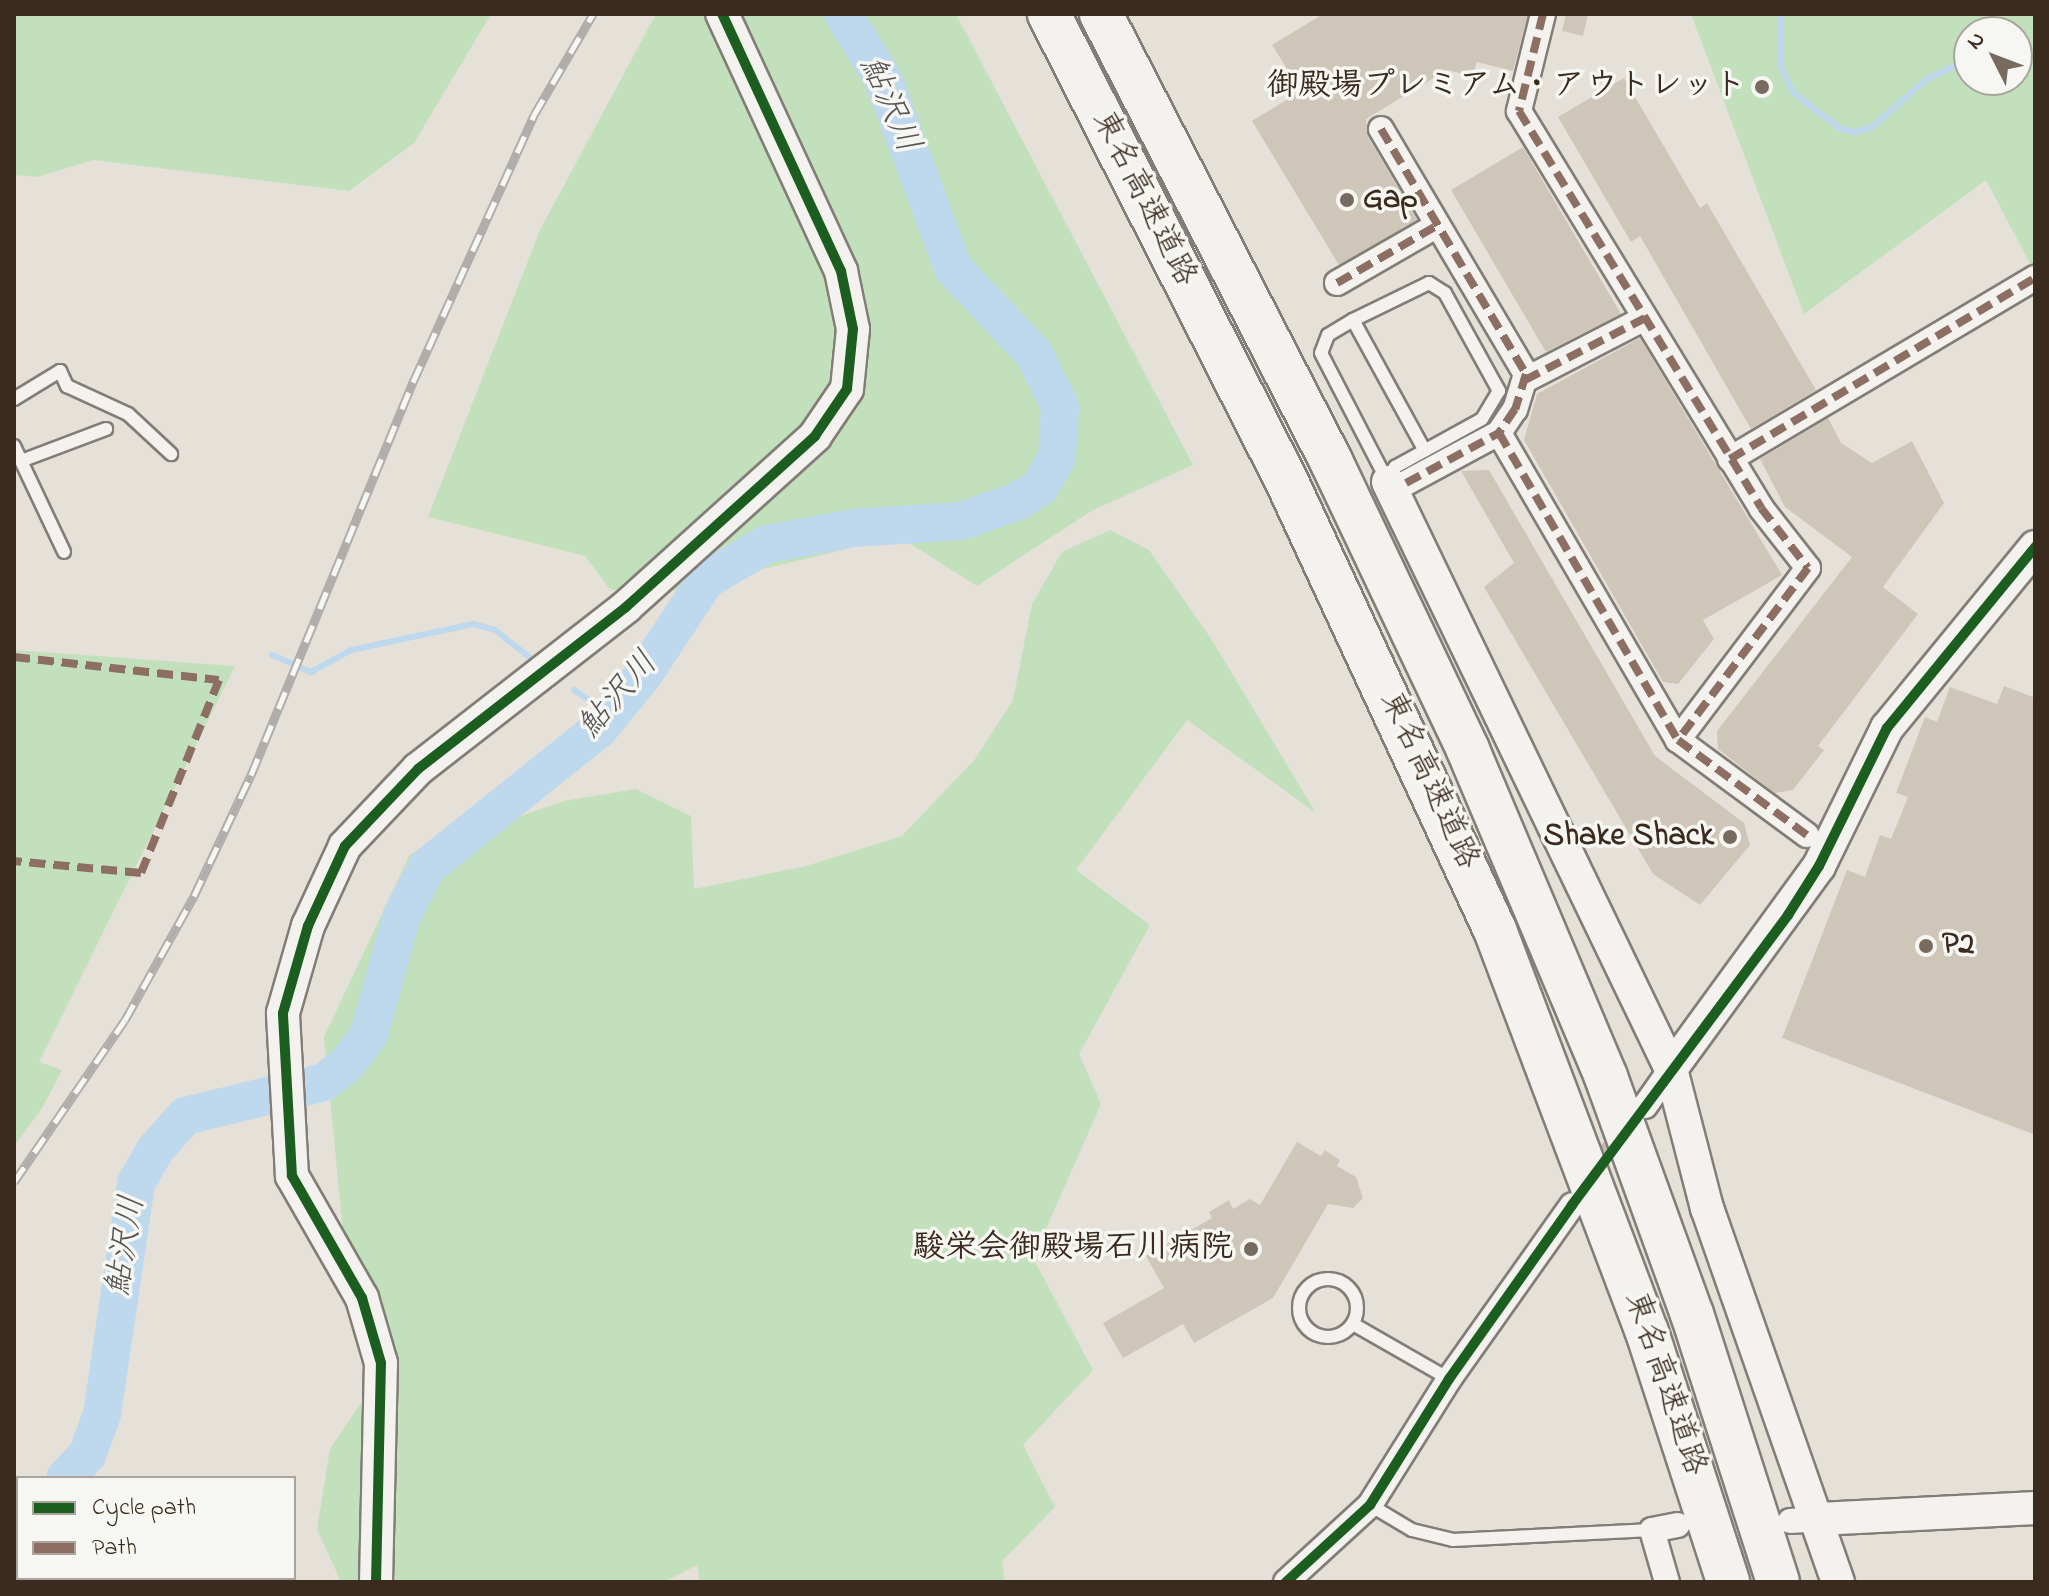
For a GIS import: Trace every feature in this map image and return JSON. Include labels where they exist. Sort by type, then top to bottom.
[{"type":"highway","name":"東名高速道路","points":[[1049,14],[1287,482],[1495,930],[1647,1332],[1728,1582]]},
{"type":"highway","name":"東名高速道路","points":[[1101,14],[1331,461],[1474,765],[1606,1077],[1692,1314],[1778,1582]]},
{"type":"street","points":[[376,1582],[381,1363],[362,1298],[292,1176],[283,1013],[308,926],[345,846],[418,769],[626,607],[815,436],[847,389],[853,329],[841,271],[722,14]]},
{"type":"street","points":[[1543,14],[1519,111],[1730,459],[1761,508],[1808,568],[1678,740]]},
{"type":"street","points":[[1381,129],[1525,380]]},
{"type":"street","points":[[1337,283],[1438,225]]},
{"type":"street","points":[[1730,459],[2035,278]]},
{"type":"street","points":[[1645,318],[1525,380],[1515,409],[1499,433],[1397,483],[1671,1069],[1707,1208],[1805,1520],[1838,1582]]},
{"type":"street","points":[[1499,433],[1678,740],[1807,835]]},
{"type":"street","points":[[1645,1106],[1819,866],[1887,728],[2035,547]]},
{"type":"street","points":[[1286,1582],[1370,1505],[1449,1379],[1572,1205]]},
{"type":"street","points":[[1805,1520],[2035,1508]]},
{"type":"street","points":[[1667,1582],[1652,1530],[1678,1525]]},
{"type":"lane","points":[[1420,284],[1438,286],[1498,382],[1490,412],[1395,467],[1397,483],[1321,353],[1328,335],[1353,320],[1420,284]]},
{"type":"lane","points":[[1353,320],[1425,451]]},
{"type":"lane","points":[[14,399],[60,371],[67,386],[128,414],[171,454]]},
{"type":"lane","points":[[21,461],[106,429]]},
{"type":"lane","points":[[14,446],[64,552]]},
{"type":"lane","points":[[1323,1280],[1342,1282],[1358,1306],[1353,1324],[1338,1336],[1311,1332],[1300,1317],[1306,1289],[1323,1280]]},
{"type":"lane","points":[[1353,1324],[1449,1379]]},
{"type":"lane","points":[[1370,1505],[1412,1530],[1453,1540],[1652,1530]]},
{"type":"green space","points":[[14,14],[491,14],[414,143],[349,191],[93,160],[37,177],[14,175]]},
{"type":"green space","points":[[656,14],[956,14],[1193,465],[1091,511],[977,586],[879,524],[847,549],[638,599],[609,588],[585,556],[428,517],[540,230]]},
{"type":"green space","points":[[1691,14],[2035,14],[2035,273],[1986,180],[1804,314]]},
{"type":"green space","points":[[1110,530],[1149,550],[1212,640],[1316,813],[1187,720],[1076,870],[1150,925],[1079,1054],[1101,1104],[1033,1258],[1093,1370],[1023,1445],[1055,1507],[1002,1561],[1005,1582],[700,1582],[697,1565],[664,1582],[341,1582],[317,1529],[330,1449],[381,1373],[344,1242],[324,1037],[410,854],[564,801],[636,789],[691,816],[694,889],[806,866],[902,836],[975,759],[1013,700],[1032,604],[1062,552]]},
{"type":"green space","points":[[14,650],[235,666],[39,1062],[62,1070],[41,1110],[14,1146]]},
{"type":"building","points":[[1323,14],[1528,14],[1513,71],[1477,62],[1472,76],[1447,70],[1366,119],[1368,137],[1417,220],[1339,265],[1252,121],[1301,91],[1272,45]]},
{"type":"building","points":[[1566,14],[1588,14],[1583,36],[1562,31]]},
{"type":"building","points":[[1624,78],[1700,208],[1707,203],[1816,390],[1751,429],[1640,236],[1631,242],[1558,117]]},
{"type":"building","points":[[1523,147],[1621,314],[1546,352],[1451,190]]},
{"type":"building","points":[[1640,338],[1782,575],[1703,620],[1714,639],[1678,684],[1663,682],[1524,440],[1537,394]]},
{"type":"building","points":[[1828,418],[1841,443],[1872,463],[1912,441],[1944,503],[1883,587],[1918,614],[1818,746],[1824,750],[1793,790],[1775,793],[1718,749],[1717,731],[1852,557],[1785,507],[1760,459]]},
{"type":"building","points":[[1489,470],[1655,756],[1744,823],[1750,845],[1700,905],[1653,874],[1484,587],[1514,563],[1461,471]]},
{"type":"building","name":"P2","points":[[2004,686],[2035,698],[2035,1135],[1782,1038],[1847,870],[1865,877],[1880,835],[1891,839],[1908,797],[1896,793],[1925,717],[1937,722],[1950,687],[1997,704]]},
{"type":"building","points":[[1297,1142],[1321,1156],[1325,1150],[1340,1160],[1337,1166],[1356,1177],[1363,1198],[1353,1208],[1328,1204],[1273,1298],[1194,1343],[1183,1324],[1123,1358],[1103,1323],[1164,1288],[1146,1256],[1212,1218],[1209,1212],[1229,1200],[1233,1209],[1250,1199],[1260,1205]]},
{"type":"waterway","name":"鮎沢川","points":[[67,1476],[87,1455],[102,1414],[136,1183],[156,1149],[185,1116],[324,1082],[346,1065],[369,1034],[402,915],[428,866],[599,729],[644,674],[706,580],[767,544],[854,528],[962,521],[1018,501],[1040,487],[1057,457],[1060,407],[1034,354],[953,268],[883,79],[843,14]]},
{"type":"waterway","points":[[1780,14],[1780,66],[1794,93],[1839,128],[1854,132],[1872,127],[1927,79],[1953,67]]},
{"type":"waterway","points":[[272,655],[311,672],[351,650],[473,624],[495,630],[533,660]]},
{"type":"waterway","points":[[574,690],[611,714]]},
{"type":"tunnel","points":[[1585,1187],[1630,1127]]},
{"type":"railway","points":[[14,1182],[125,1020],[194,896],[251,775],[413,382],[534,115],[593,14]]},
{"type":"marked path","points":[[1543,14],[1519,111],[1761,508],[1808,568],[1678,740]]},
{"type":"marked path","points":[[1381,129],[1526,374],[1515,409],[1499,433],[1678,740],[1807,835]]},
{"type":"marked path","points":[[1337,283],[1438,225]]},
{"type":"marked path","points":[[1730,459],[2035,278]]},
{"type":"marked path","points":[[1525,380],[1645,318]]},
{"type":"marked path","points":[[1406,483],[1499,433]]},
{"type":"marked path","points":[[14,657],[219,680],[141,873],[14,861]]},
{"type":"cycle path","points":[[376,1582],[381,1363],[362,1298],[292,1176],[283,1013],[308,926],[345,846],[418,769],[626,607],[815,436],[847,389],[853,329],[841,271],[722,14]]},
{"type":"cycle path","points":[[1286,1582],[1370,1505],[1449,1379],[1572,1205],[1788,915],[1819,866],[1887,728],[2035,547]]},
{"type":"place","name":"御殿場プレミアム・アウトレット","points":[[1762,87]]},
{"type":"place","name":"Gap","points":[[1347,200]]},
{"type":"place","name":"Shake Shack","points":[[1730,837]]},
{"type":"place","name":"P2","points":[[1926,946]]},
{"type":"place","name":"駿栄会御殿場石川病院","points":[[1251,1249]]}]
